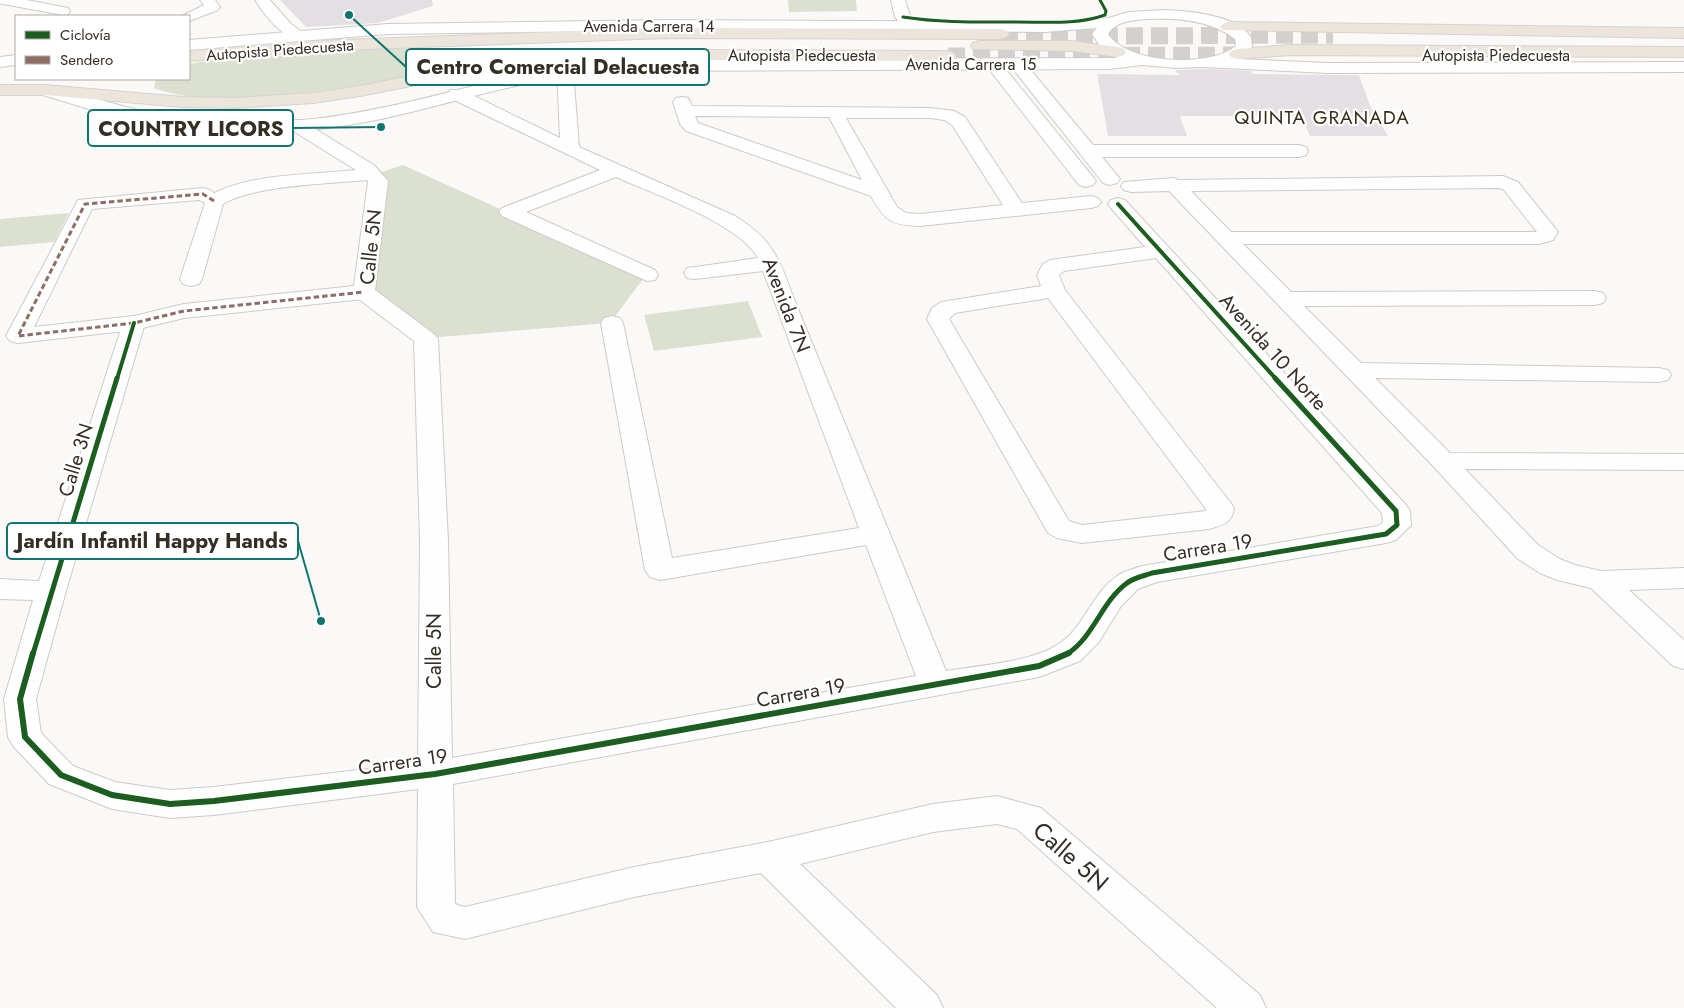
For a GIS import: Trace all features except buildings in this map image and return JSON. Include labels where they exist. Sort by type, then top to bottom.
[{"type":"highway","points":[[508,39],[575,43],[1069,40],[1105,28]]},
{"type":"highway","points":[[1231,28],[1684,33]]},
{"type":"highway","points":[[1231,28],[1308,40],[1684,42]]},
{"type":"highway","name":"Autopista Piedecuesta","points":[[190,56],[283,37],[316,46],[666,33],[1001,34]]},
{"type":"highway","name":"Autopista Piedecuesta","points":[[1333,35],[1684,37]]},
{"type":"highway","points":[[512,61],[573,49],[632,46],[1072,46],[1118,52]]},
{"type":"highway","points":[[1237,54],[1291,50],[1684,52]]},
{"type":"highway","name":"Autopista Piedecuesta","points":[[0,90],[45,90],[183,102],[270,102],[360,92],[512,61],[594,56],[668,55],[948,56]]},
{"type":"highway","name":"Autopista Piedecuesta","points":[[1307,55],[1684,56]]},
{"type":"highway","points":[[0,72],[15,71]]},
{"type":"street","points":[[3,0],[63,11]]},
{"type":"street","points":[[190,17],[213,6],[207,0]]},
{"type":"street","points":[[262,0],[283,37]]},
{"type":"street","points":[[898,0],[906,22]]},
{"type":"street","points":[[1126,0],[1130,9],[1126,17]]},
{"type":"street","points":[[1162,0],[1171,10],[1231,28],[1245,42],[1244,47],[1237,54],[1226,59],[1204,63]]},
{"type":"street","name":"Avenida Carrera 14","points":[[190,45],[388,29],[666,25],[888,26],[906,22],[1105,28],[1126,17],[1151,14],[1186,16]]},
{"type":"street","points":[[1105,28],[1102,40],[1118,52],[1142,60],[1184,64],[1204,63],[1328,68],[1684,66]]},
{"type":"street","points":[[0,62],[15,60]]},
{"type":"street","name":"Avenida Carrera 15","points":[[45,90],[141,118],[198,126],[256,127],[296,125],[347,119],[406,108],[456,94],[565,70],[615,65],[1109,64],[1142,60]]},
{"type":"street","points":[[993,64],[1082,183]]},
{"type":"street","points":[[1017,64],[1125,195]]},
{"type":"street","points":[[565,70],[570,150]]},
{"type":"street","name":"Avenida 7N","points":[[456,94],[615,171],[728,220],[742,228],[762,244],[935,684]]},
{"type":"street","points":[[879,192],[692,127],[689,124],[682,104],[835,113],[930,113],[948,115],[958,121],[1016,210]]},
{"type":"street","points":[[835,113],[889,211],[901,218],[920,220],[1091,202],[1174,184],[1503,182],[1511,186],[1548,232],[1546,236],[1540,238],[1226,238]]},
{"type":"street","points":[[296,125],[373,174]]},
{"type":"street","points":[[1088,151],[1299,151]]},
{"type":"street","points":[[615,171],[509,212],[647,275]]},
{"type":"street","points":[[191,279],[214,201],[229,192],[262,184],[373,174]]},
{"type":"street","name":"Calle 5N","points":[[373,174],[378,182],[364,292],[426,339],[434,541],[436,906],[446,920],[465,923],[634,882],[768,857],[933,818],[997,810],[1028,818],[1246,1008]]},
{"type":"street","points":[[1004,192],[1110,179]]},
{"type":"street","points":[[1082,183],[1077,191],[1081,197],[1091,202]]},
{"type":"street","points":[[1174,184],[1443,461],[1528,552],[1550,566],[1567,573],[1601,581],[1684,578]]},
{"type":"street","points":[[214,201],[203,194],[85,204],[18,336],[134,323],[184,312],[364,292]]},
{"type":"street","name":"Avenida 10 Norte","points":[[1125,195],[1162,251],[1396,511],[1397,525]]},
{"type":"street","points":[[1054,290],[949,308],[940,313],[938,319],[1058,527],[1067,532],[1082,534],[1209,520],[1219,516],[1220,508],[1054,290],[1048,275],[1052,268],[1058,264],[1162,251]]},
{"type":"street","points":[[695,273],[771,263]]},
{"type":"street","points":[[1285,299],[1595,298]]},
{"type":"street","name":"Calle 3N","points":[[134,323],[51,591],[20,699],[25,737],[61,775],[112,795],[170,804]]},
{"type":"street","points":[[612,323],[660,570],[876,534]]},
{"type":"street","points":[[1354,370],[1659,375]]},
{"type":"street","points":[[1443,461],[1684,462]]},
{"type":"street","name":"Carrera 19","points":[[170,804],[214,801],[435,774],[1039,666],[1069,653],[1088,634],[1110,599],[1128,582],[1152,573],[1386,534],[1397,525]]},
{"type":"street","points":[[1601,581],[1684,658]]},
{"type":"street","points":[[0,589],[51,591]]},
{"type":"street","points":[[768,857],[923,1008]]},
{"type":"green space","points":[[788,0],[856,0],[857,11],[789,12]]},
{"type":"green space","points":[[395,48],[420,51],[432,60],[423,71],[404,78],[288,95],[213,99],[179,95],[154,88],[156,80],[190,80],[190,64],[205,61]]},
{"type":"green space","points":[[403,165],[646,275],[610,323],[427,338],[367,292],[376,174]]},
{"type":"green space","points":[[69,213],[54,242],[0,247],[0,219]]},
{"type":"green space","points":[[748,301],[762,337],[654,351],[644,315]]},
{"type":"tunnel","points":[[1001,34],[1112,36],[1333,35]]},
{"type":"tunnel","points":[[948,56],[1254,55]]},
{"type":"marked path","points":[[214,201],[203,194],[85,204],[18,336],[134,323],[184,311],[364,292]]},
{"type":"cycle path","points":[[903,17],[935,22],[1065,22],[1091,20],[1105,15],[1106,11],[1100,0]]},
{"type":"cycle path","points":[[134,323],[51,591],[20,699],[25,737],[61,775],[112,795],[170,804],[214,801],[435,774],[1039,666],[1069,653],[1088,634],[1110,599],[1128,582],[1152,573],[1386,534],[1397,525],[1396,511],[1118,204]]},
{"type":"place","name":"Centro Comercial Delacuesta","points":[[349,15]]},
{"type":"place","name":"COUNTRY LICORS","points":[[381,127]]},
{"type":"place","name":"Jardín Infantil Happy Hands","points":[[321,621]]},
{"type":"district","name":"QUINTA GRANADA","points":[[1322,117]]}]
